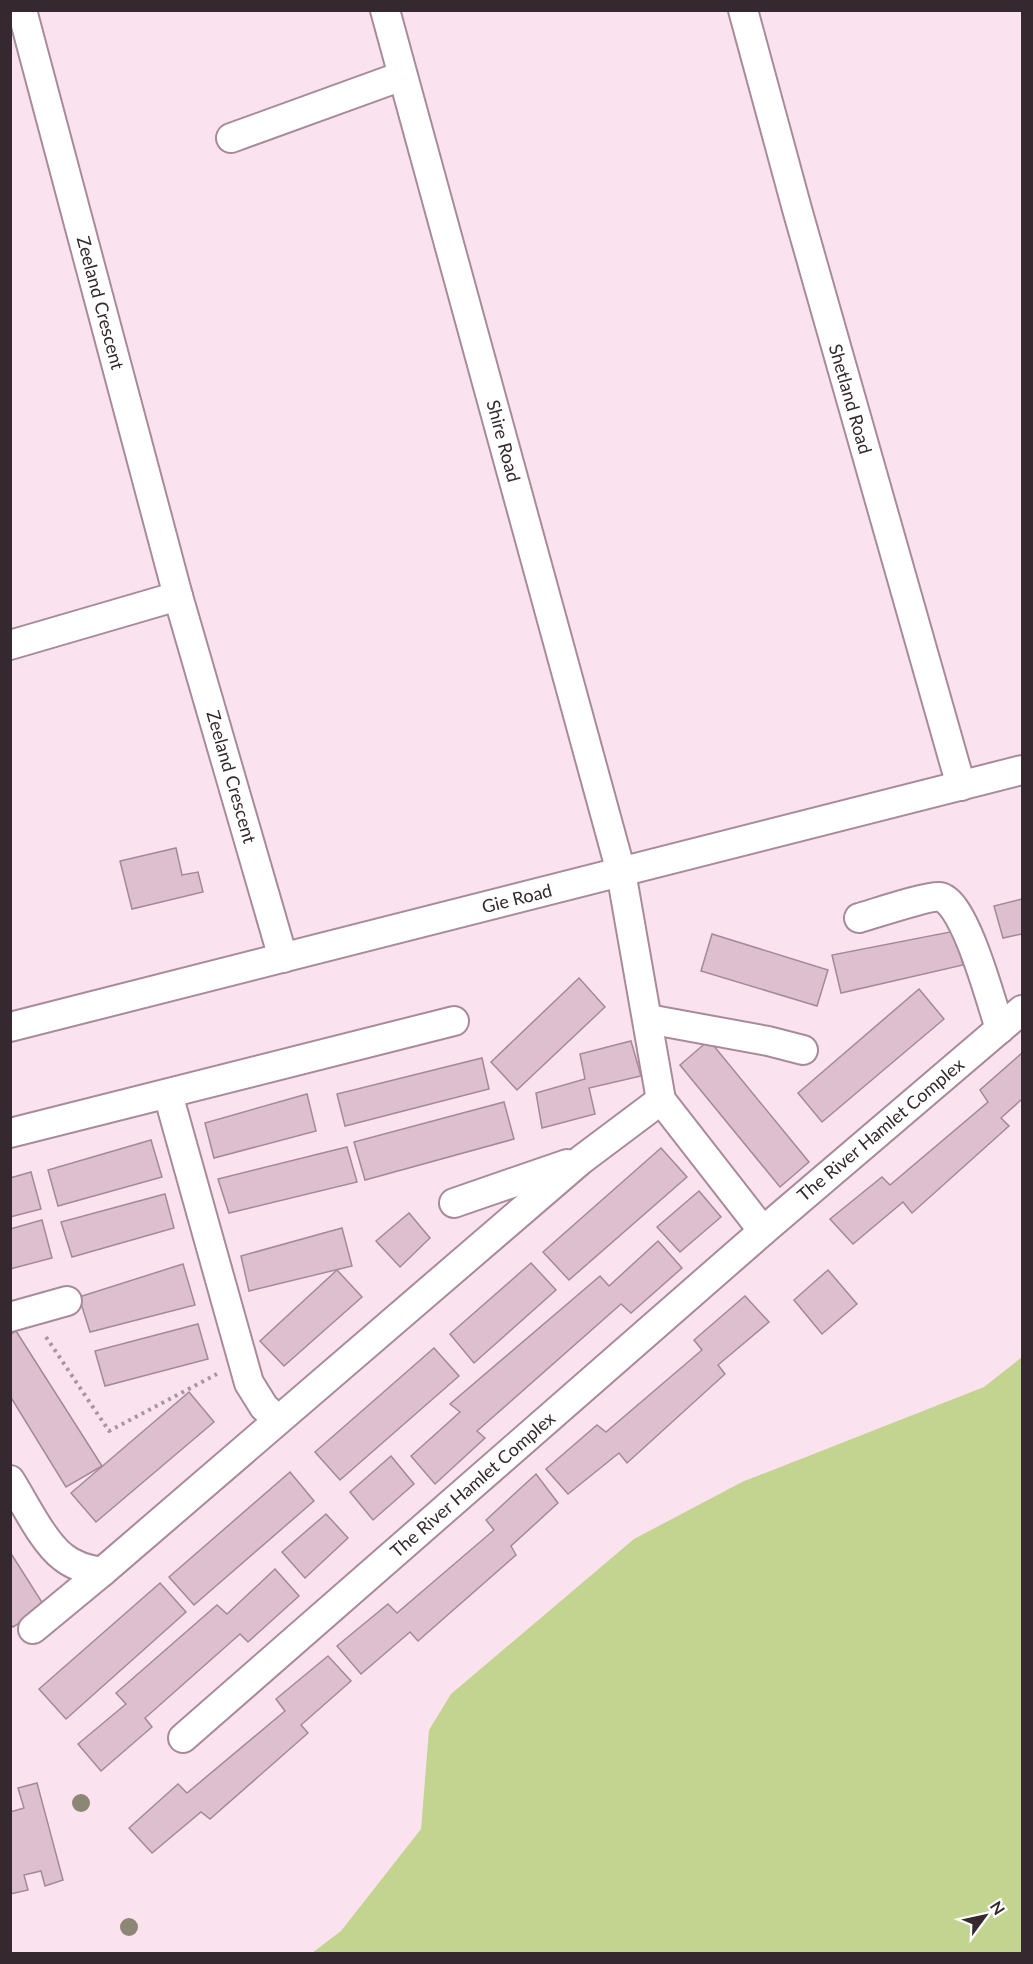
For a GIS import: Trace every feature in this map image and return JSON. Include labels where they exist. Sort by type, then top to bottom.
[{"type":"street","name":"Zeeland Crescent","points":[[22,10],[178,596],[283,958]]},
{"type":"street","name":"Shire Road","points":[[385,10],[621,872]]},
{"type":"street","name":"Shetland Road","points":[[743,10],[797,209],[961,786]]},
{"type":"street","points":[[231,138],[402,76]]},
{"type":"street","points":[[10,645],[178,596]]},
{"type":"street","name":"Gie Road","points":[[10,1027],[1023,770]]},
{"type":"street","points":[[621,872],[662,1100],[763,1231]]},
{"type":"street","points":[[860,918],[927,899],[940,897],[951,903],[972,942],[1000,1029]]},
{"type":"street","name":"The River Hamlet Complex","points":[[183,1738],[763,1231],[1023,1010]]},
{"type":"street","points":[[648,1019],[768,1041],[803,1050]]},
{"type":"street","points":[[10,1133],[454,1021]]},
{"type":"street","points":[[168,1094],[249,1383],[264,1407],[278,1420]]},
{"type":"street","points":[[33,1629],[581,1160],[662,1100]]},
{"type":"street","points":[[454,1203],[581,1160]]},
{"type":"street","points":[[20,1314],[67,1300]]},
{"type":"street","points":[[10,1480],[50,1543],[63,1557],[75,1565],[102,1572]]},
{"type":"path","points":[[20,1314],[109,1431],[242,1361]]},
{"type":"green space","points":[[1022,1357],[1022,1953],[312,1953],[341,1931],[421,1829],[429,1730],[451,1694],[634,1539],[742,1482],[984,1387]]},
{"type":"building","points":[[176,848],[182,875],[198,872],[203,892],[132,909],[120,861]]},
{"type":"building","points":[[1022,899],[1022,934],[1003,938],[994,906]]},
{"type":"building","points":[[955,931],[963,965],[841,993],[832,955]]},
{"type":"building","points":[[712,934],[828,970],[817,1006],[701,971]]},
{"type":"building","points":[[579,978],[605,1007],[517,1090],[491,1062]]},
{"type":"building","points":[[919,989],[944,1019],[822,1122],[798,1093]]},
{"type":"building","points":[[709,1040],[809,1162],[780,1187],[680,1065]]},
{"type":"building","points":[[631,1041],[641,1076],[589,1088],[595,1114],[542,1128],[536,1093],[585,1079],[580,1054]]},
{"type":"building","points":[[1022,1053],[1022,1099],[1001,1118],[1009,1126],[912,1213],[903,1202],[853,1244],[830,1219],[882,1177],[890,1185],[988,1102],[980,1090]]},
{"type":"building","points":[[482,1058],[489,1089],[345,1126],[337,1094]]},
{"type":"building","points":[[307,1094],[316,1131],[214,1158],[205,1123]]},
{"type":"building","points":[[504,1102],[514,1139],[365,1180],[354,1142]]},
{"type":"building","points":[[151,1140],[162,1177],[58,1206],[48,1170]]},
{"type":"building","points":[[347,1147],[357,1182],[229,1213],[218,1179]]},
{"type":"building","points":[[661,1148],[687,1177],[569,1280],[543,1252]]},
{"type":"building","points":[[31,1172],[41,1209],[10,1217],[10,1178]]},
{"type":"building","points":[[699,1191],[721,1217],[680,1252],[657,1227]]},
{"type":"building","points":[[165,1194],[174,1228],[72,1257],[61,1222]]},
{"type":"building","points":[[409,1213],[430,1238],[400,1267],[376,1241]]},
{"type":"building","points":[[42,1220],[52,1258],[10,1269],[10,1229]]},
{"type":"building","points":[[342,1228],[352,1266],[249,1291],[241,1256]]},
{"type":"building","points":[[658,1241],[682,1268],[631,1313],[621,1304],[477,1431],[485,1438],[435,1484],[411,1456],[460,1412],[450,1404],[600,1276],[609,1286]]},
{"type":"building","points":[[531,1263],[556,1290],[474,1363],[450,1334]]},
{"type":"building","points":[[183,1264],[195,1305],[90,1332],[79,1297]]},
{"type":"building","points":[[337,1270],[362,1297],[284,1366],[260,1341]]},
{"type":"building","points":[[828,1270],[857,1304],[822,1334],[794,1300]]},
{"type":"building","points":[[745,1296],[769,1322],[718,1365],[725,1374],[627,1463],[619,1453],[568,1494],[546,1469],[597,1425],[606,1432],[702,1350],[694,1340]]},
{"type":"building","points":[[198,1324],[208,1359],[105,1386],[95,1351]]},
{"type":"building","points":[[16,1331],[102,1466],[66,1487],[10,1396],[10,1335]]},
{"type":"building","points":[[434,1348],[459,1376],[340,1480],[315,1452]]},
{"type":"building","points":[[189,1392],[214,1422],[96,1522],[71,1493]]},
{"type":"building","points":[[391,1456],[414,1484],[373,1520],[350,1492]]},
{"type":"building","points":[[290,1472],[314,1501],[194,1605],[169,1577]]},
{"type":"building","points":[[536,1474],[558,1503],[511,1546],[516,1555],[418,1641],[410,1632],[361,1674],[337,1646],[388,1604],[397,1613],[494,1530],[486,1520]]},
{"type":"building","points":[[326,1514],[348,1538],[305,1578],[282,1552]]},
{"type":"building","points":[[10,1552],[45,1607],[13,1627],[10,1624]]},
{"type":"building","points":[[275,1569],[299,1596],[248,1642],[240,1634],[145,1718],[152,1727],[101,1771],[78,1744],[126,1704],[116,1693],[217,1605],[227,1614]]},
{"type":"building","points":[[160,1583],[186,1612],[66,1719],[39,1689]]},
{"type":"building","points":[[328,1656],[351,1681],[301,1725],[308,1733],[210,1819],[201,1812],[152,1853],[129,1828],[178,1784],[187,1793],[285,1711],[276,1699]]},
{"type":"building","points":[[37,1783],[63,1880],[45,1886],[41,1871],[24,1875],[28,1890],[10,1894],[10,1812],[24,1808],[18,1788]]}]
